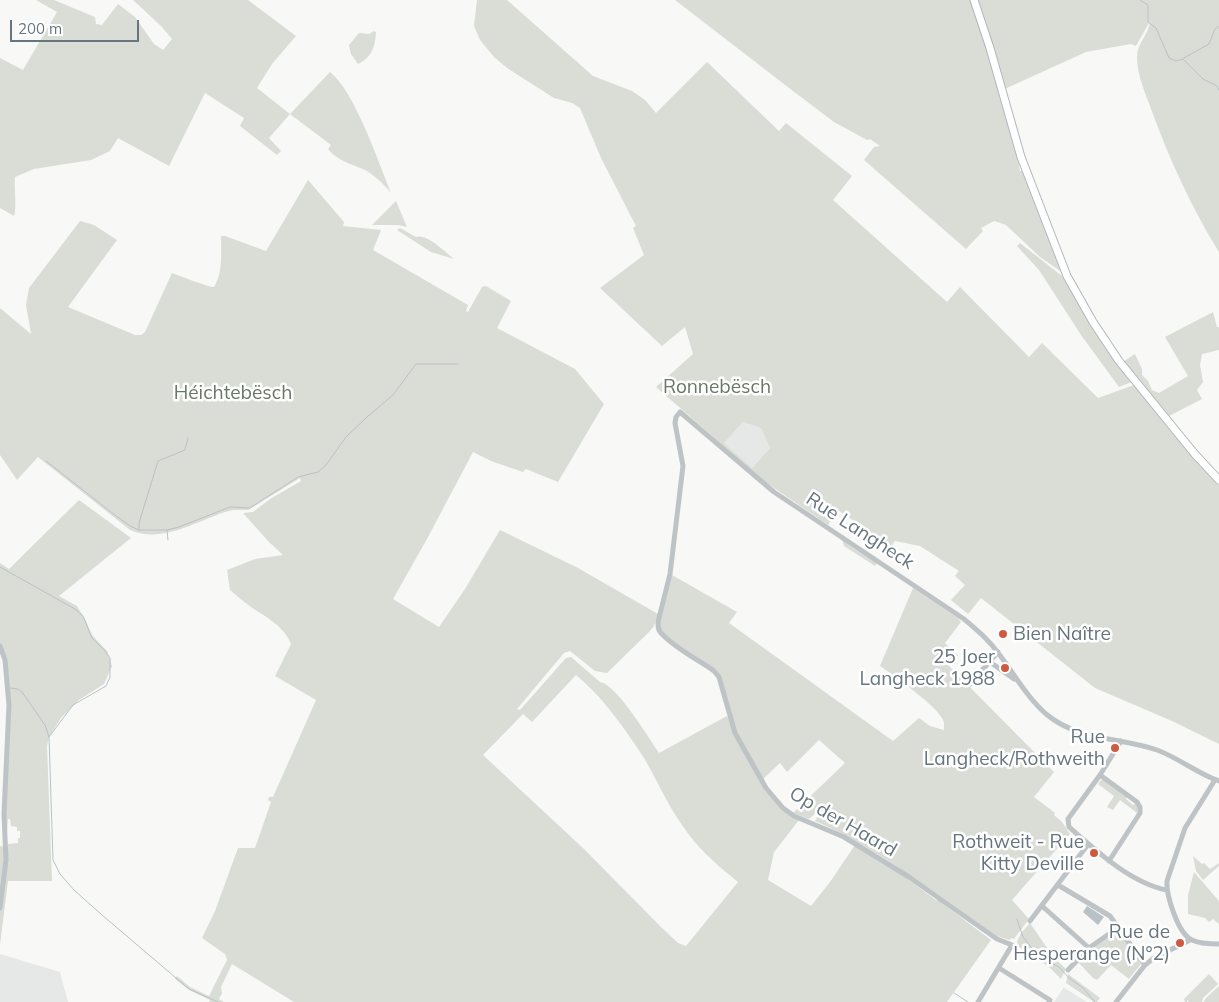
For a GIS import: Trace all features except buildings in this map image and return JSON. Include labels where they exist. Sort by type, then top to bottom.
[{"type":"main road","points":[[974,0],[990,48],[1021,157],[1067,276],[1093,322],[1119,361],[1194,454],[1219,480]]},
{"type":"street","name":"Rue Langheck","points":[[680,412],[774,492],[964,619],[998,652],[1016,680],[1045,713],[1061,724],[1092,736],[1139,745],[1176,758],[1217,780]]},
{"type":"street","name":"Op der Haard","points":[[680,412],[676,417],[675,423],[683,466],[670,574],[658,628],[661,633],[719,676],[735,733],[766,788],[783,808],[794,816],[844,837],[909,877],[997,939],[1012,945],[998,968]]},
{"type":"street","points":[[0,646],[5,660],[9,705],[4,814],[6,860],[0,908]]},
{"type":"street","points":[[970,684],[998,652]]},
{"type":"street","name":"Rue Langheck","points":[[990,662],[1016,680]]},
{"type":"street","points":[[1121,742],[1068,819],[1068,827],[1109,861],[1135,877],[1158,888],[1167,890]]},
{"type":"street","points":[[1100,775],[1137,802],[1140,807],[1140,813],[1109,861]]},
{"type":"street","points":[[1190,940],[1178,924],[1167,890],[1167,881],[1185,828],[1217,780]]},
{"type":"street","points":[[1030,921],[1086,847]]},
{"type":"street","points":[[1058,885],[1110,916],[1144,965]]},
{"type":"street","points":[[1042,906],[1089,948]]},
{"type":"street","points":[[1068,970],[1089,948],[1118,927]]},
{"type":"street","points":[[1116,1002],[1144,965],[1154,958],[1190,940],[1219,944]]},
{"type":"street","points":[[978,1002],[998,968],[1021,984],[1050,1000],[1050,1002]]},
{"type":"shaded area","points":[[743,422],[761,428],[770,448],[752,468],[724,443]]},
{"type":"shaded area","points":[[1087,906],[1104,917],[1098,925],[1083,912]]},
{"type":"shaded area","points":[[0,954],[60,972],[68,1002],[0,1002]]},
{"type":"shaded area","points":[[1064,987],[1066,989],[1087,1002],[1054,1002]]},
{"type":"green space","points":[[36,0],[54,0],[95,17],[96,24],[102,25],[118,4],[135,17],[154,44],[163,50],[172,39],[133,0],[248,0],[296,36],[272,64],[257,88],[290,114],[269,138],[281,151],[277,155],[240,126],[244,118],[205,93],[169,166],[118,138],[110,151],[91,160],[34,169],[15,177],[14,216],[0,208],[0,58],[23,70],[57,12]]},
{"type":"green space","name":"Ronnebësch","points":[[477,0],[507,0],[593,76],[632,91],[645,100],[656,113],[707,62],[779,131],[786,123],[852,176],[833,200],[947,302],[960,287],[1029,357],[1042,343],[1098,398],[1134,385],[1203,469],[1219,485],[1219,744],[1172,721],[1095,688],[981,598],[968,614],[951,600],[965,585],[955,576],[959,571],[920,546],[895,541],[891,546],[838,510],[828,525],[764,481],[656,387],[693,354],[685,327],[662,346],[600,288],[644,255],[633,228],[636,226],[601,158],[580,108],[572,103],[554,98],[507,68],[494,57],[480,40],[474,26]],"holes":[[[743,422],[761,428],[770,448],[752,468],[724,443]]]},
{"type":"green space","points":[[675,0],[1219,0],[1219,252],[1181,182],[1158,127],[1138,70],[1138,52],[1150,21],[1136,46],[1131,44],[1086,52],[998,92],[1018,158],[1020,171],[1024,171],[1062,271],[1060,271],[1040,257],[1006,225],[994,221],[981,228],[983,231],[966,249],[864,160],[874,147],[880,146],[870,139],[867,140],[834,122]]},
{"type":"green space","points":[[374,31],[376,32],[376,37],[374,47],[370,55],[358,64],[351,54],[349,45],[359,33],[369,34]]},
{"type":"green space","points":[[330,72],[348,95],[357,111],[391,193],[371,174],[331,153],[328,149],[331,145],[290,114]]},
{"type":"green space","name":"Héichtebësch","points":[[308,180],[344,222],[343,226],[381,230],[373,250],[468,305],[466,311],[468,312],[482,287],[486,286],[511,301],[497,328],[575,369],[604,404],[558,482],[526,469],[523,472],[491,461],[473,452],[393,599],[439,627],[465,589],[500,530],[578,568],[658,614],[654,626],[649,632],[607,673],[595,671],[570,651],[564,653],[517,709],[520,710],[566,658],[571,657],[600,682],[615,692],[632,713],[659,753],[727,716],[762,785],[799,820],[774,852],[768,880],[811,906],[855,845],[938,900],[991,940],[947,1002],[294,1002],[232,964],[221,987],[222,993],[219,999],[224,1002],[209,1002],[210,1000],[189,990],[175,979],[177,976],[190,987],[209,996],[227,960],[225,954],[202,938],[215,911],[238,848],[255,848],[271,802],[268,800],[269,797],[273,797],[316,700],[275,676],[291,644],[280,627],[230,590],[227,570],[255,559],[283,555],[243,513],[253,512],[270,499],[301,481],[300,478],[248,510],[225,512],[166,533],[142,534],[130,530],[38,457],[17,480],[0,455],[0,308],[31,334],[26,305],[29,288],[80,221],[94,225],[117,240],[68,307],[135,335],[141,335],[145,332],[172,273],[214,287],[220,269],[221,236],[266,251]],"holes":[[[576,675],[604,703],[629,736],[644,758],[672,809],[694,841],[738,882],[686,946],[678,943],[662,928],[584,849],[483,755],[523,714],[532,722]]]},
{"type":"green space","points":[[396,201],[407,227],[372,225]]},
{"type":"green space","points":[[400,228],[416,237],[430,240],[454,259],[431,252],[397,230]]},
{"type":"green space","points":[[1020,243],[1067,280],[1110,354],[1132,382],[1119,387],[1081,335],[1039,270],[1017,246]]},
{"type":"green space","points":[[1213,312],[1217,327],[1219,327],[1219,350],[1202,354],[1200,365],[1203,382],[1197,390],[1202,399],[1169,416],[1124,361],[1135,354],[1142,369],[1142,375],[1148,381],[1152,390],[1159,393],[1188,376],[1165,337]]},
{"type":"green space","points":[[79,500],[131,538],[59,596],[77,606],[92,635],[107,651],[112,666],[104,684],[79,700],[61,718],[49,737],[47,746],[52,881],[8,881],[0,945],[0,846],[8,847],[8,844],[18,843],[20,831],[17,831],[17,827],[11,826],[10,819],[8,819],[7,831],[5,831],[8,681],[0,646],[0,563],[9,569]]},
{"type":"green space","points":[[842,539],[851,547],[877,563],[875,566],[844,546]]},
{"type":"green space","points":[[672,575],[737,612],[729,623],[893,741],[919,718],[930,726],[944,730],[944,722],[934,708],[880,666],[913,588],[958,618],[961,622],[945,643],[958,655],[949,666],[1054,772],[1034,797],[1055,813],[1054,815],[1062,822],[1070,834],[1012,900],[1029,919],[1014,939],[1009,940],[997,936],[886,859],[815,821],[819,814],[817,812],[809,819],[793,813],[845,763],[819,740],[787,772],[780,763],[762,780],[734,728],[722,679],[662,632],[659,626]]},
{"type":"green space","points":[[1101,780],[1104,780],[1127,797],[1126,799],[1133,805],[1136,803],[1137,813],[1120,800],[1113,810],[1107,807],[1114,796],[1098,784]]},
{"type":"green space","points":[[1193,856],[1210,869],[1219,863],[1219,866],[1203,880],[1196,871]]},
{"type":"green space","points":[[1194,872],[1219,901],[1219,924],[1213,919],[1209,922],[1205,918],[1188,914],[1188,895]]},
{"type":"green space","points":[[1030,923],[1054,958],[1066,969],[1061,979],[1049,967],[1018,946],[1017,942],[1021,933]]},
{"type":"green space","points":[[1118,930],[1141,964],[1129,979],[1111,965],[1097,980],[1078,962]]},
{"type":"green space","points":[[1068,974],[1100,998],[1097,1002],[1094,1002],[1066,983]]},
{"type":"green space","points":[[1209,974],[1218,984],[1203,998],[1202,1002],[1189,1002],[1187,1000],[1185,1002],[1184,999]]},
{"type":"green space","points":[[1219,986],[1219,1002],[1204,1002],[1205,999]]},
{"type":"waterway","points":[[1140,0],[1148,5],[1148,22],[1156,28],[1169,58],[1176,61],[1183,59],[1203,79],[1217,86],[1219,90]]},
{"type":"waterway","points":[[1184,58],[1209,44],[1215,29],[1219,26]]},
{"type":"waterway","points":[[167,530],[230,507],[250,508],[298,477],[318,472],[326,465],[346,437],[393,395],[416,364],[458,364]]},
{"type":"waterway","points":[[168,540],[167,530],[139,530],[139,523],[158,461],[185,450],[188,438]]},
{"type":"waterway","points":[[46,461],[111,512],[130,526],[139,530]]},
{"type":"waterway","points":[[0,567],[75,609],[83,616],[92,638],[110,658],[110,677],[106,686],[73,705],[49,737]]},
{"type":"waterway","points":[[10,688],[18,689],[22,692],[45,725],[49,737],[53,860],[60,874],[74,890],[102,915],[189,989],[218,1002]]},
{"type":"waterway","points":[[1017,919],[1023,937],[1038,956],[1059,967],[1069,978],[1083,988],[1095,1002]]},
{"type":"waterway","points":[[954,993],[968,1002]]},
{"type":"place","name":"Bien Naître","points":[[1003,634]]},
{"type":"place","name":"25 Joer Langheck 1988","points":[[1005,668]]},
{"type":"place","name":"Rue Langheck/Rothweith","points":[[1115,748]]},
{"type":"place","name":"Rothweit - Rue Kitty Deville","points":[[1094,853]]},
{"type":"place","name":"Rue de Hesperange (N°2)","points":[[1180,943]]}]
